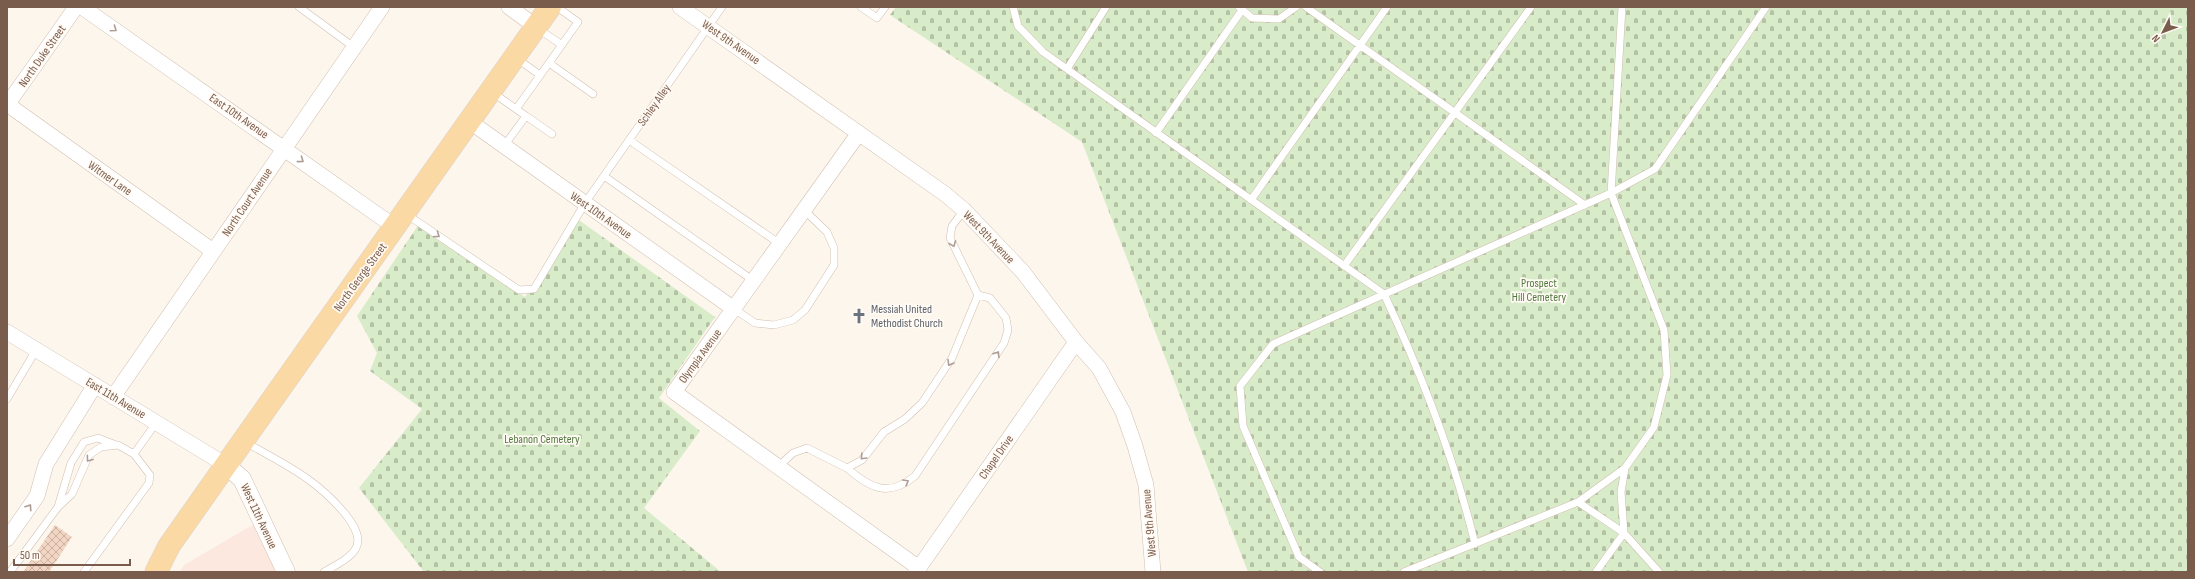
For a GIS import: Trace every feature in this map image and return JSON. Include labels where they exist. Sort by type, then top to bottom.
[{"type":"main road","name":"North George Street","points":[[156,572],[169,546],[400,220],[535,26],[550,7]]},
{"type":"main road","name":"North George Street","points":[[144,572],[169,546]]},
{"type":"street","name":"North Duke Street","points":[[7,104],[76,7]]},
{"type":"street","name":"East 10th Avenue","points":[[82,7],[284,148],[400,220]]},
{"type":"street","name":"North Court Avenue","points":[[113,397],[382,7]]},
{"type":"street","points":[[509,7],[535,26]]},
{"type":"street","name":"West 9th Avenue","points":[[680,7],[945,194],[964,210],[1023,272],[1076,342],[1098,368],[1122,412],[1136,446],[1146,485],[1153,572]]},
{"type":"street","name":"Witmer Lane","points":[[7,104],[213,251]]},
{"type":"street","name":"West 10th Avenue","points":[[469,121],[734,309]]},
{"type":"street","name":"Olympia Avenue","points":[[859,133],[674,392],[779,466],[918,570]]},
{"type":"street","name":"East 11th Avenue","points":[[7,332],[226,465]]},
{"type":"street","name":"Chapel Drive","points":[[918,570],[1076,342]]},
{"type":"street","points":[[7,539],[37,496],[46,464],[95,385]]},
{"type":"street","name":"West 11th Avenue","points":[[226,465],[242,479],[286,572]]},
{"type":"lane","points":[[299,7],[355,48]]},
{"type":"lane","points":[[516,109],[578,22],[557,7]]},
{"type":"lane","name":"Schley Alley","points":[[400,220],[519,290],[534,289],[585,203],[722,7]]},
{"type":"lane","points":[[862,7],[877,18],[885,7]]},
{"type":"lane","points":[[1013,7],[1018,26],[1043,52],[1384,294],[1402,333],[1446,441],[1463,496],[1475,544]]},
{"type":"lane","points":[[1066,69],[1106,7]]},
{"type":"lane","points":[[1156,133],[1240,9],[1252,18],[1279,19],[1296,7]]},
{"type":"lane","points":[[1306,7],[1585,205]]},
{"type":"lane","points":[[1251,200],[1387,7]]},
{"type":"lane","points":[[1344,266],[1531,7]]},
{"type":"lane","points":[[1404,572],[1578,502],[1625,468],[1654,427],[1667,375],[1664,330],[1611,194],[1622,7]]},
{"type":"lane","points":[[1320,572],[1299,557],[1243,426],[1240,386],[1273,344],[1611,194],[1655,170],[1766,7]]},
{"type":"lane","points":[[535,26],[562,45]]},
{"type":"lane","points":[[514,56],[540,75]]},
{"type":"lane","points":[[549,63],[593,94]]},
{"type":"lane","points":[[490,90],[552,134]]},
{"type":"lane","points":[[504,146],[526,116]]},
{"type":"lane","points":[[629,140],[780,244]]},
{"type":"lane","points":[[604,176],[754,281]]},
{"type":"lane","points":[[734,309],[755,324],[774,325],[793,320],[805,310],[834,265],[834,248],[827,232],[804,210]]},
{"type":"lane","points":[[847,468],[862,460],[884,432],[905,419],[922,403],[952,358],[978,295],[950,238],[952,226],[964,210]]},
{"type":"lane","points":[[779,466],[793,453],[807,448],[847,468],[875,488],[884,490],[905,484],[915,476],[1004,342],[1008,330],[1006,318],[990,298],[978,295]]},
{"type":"lane","points":[[7,399],[9,391],[36,350]]},
{"type":"lane","points":[[134,454],[156,423]]},
{"type":"lane","points":[[58,507],[71,463],[84,442],[98,438],[118,445],[134,454],[150,475],[149,483],[84,572]]},
{"type":"lane","points":[[243,440],[296,470],[316,484],[333,499],[350,520],[358,534],[356,548],[342,562],[324,572]]},
{"type":"lane","points":[[10,572],[58,507],[72,494],[89,455],[101,447],[118,445]]},
{"type":"lane","points":[[1596,572],[1624,533],[1621,492],[1625,468]]},
{"type":"lane","points":[[1578,502],[1624,533],[1659,572]]},
{"type":"shaded area","points":[[254,524],[276,572],[180,572],[184,565]]},
{"type":"green space","name":"Prospect Hill Cemetery","points":[[896,7],[2188,7],[2188,572],[1248,572],[1082,142],[890,15]]},
{"type":"green space","name":"Lebanon Cemetery","points":[[576,218],[715,317],[659,398],[700,431],[644,508],[721,572],[424,572],[359,488],[422,409],[370,371],[377,353],[357,316],[419,224],[525,297]]},
{"type":"building","points":[[55,525],[72,537],[49,572],[23,572]]},
{"type":"place","name":"Messiah United Methodist Church","points":[[859,316]]}]
